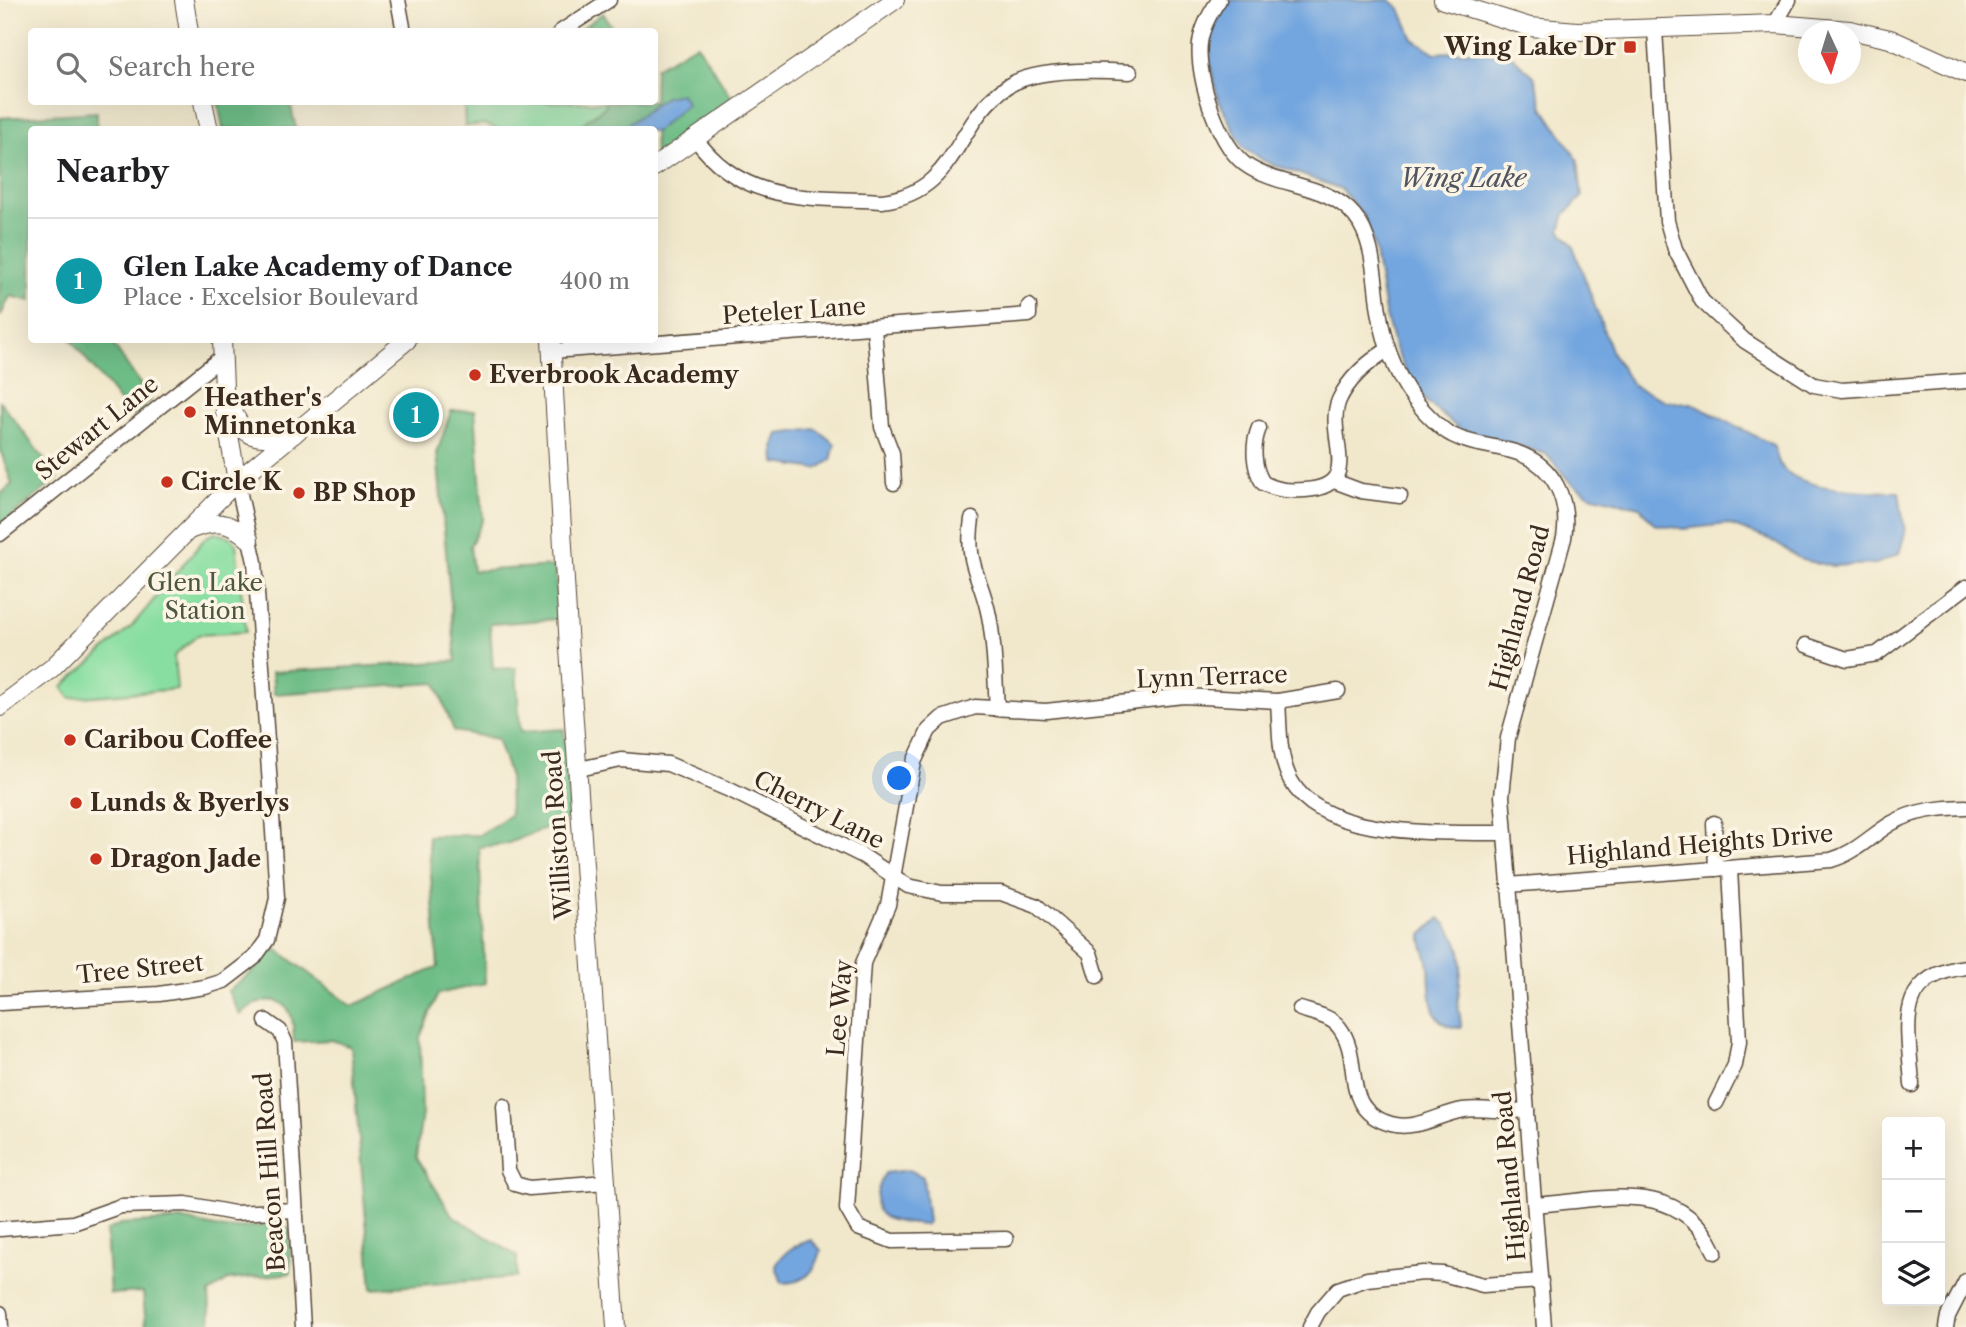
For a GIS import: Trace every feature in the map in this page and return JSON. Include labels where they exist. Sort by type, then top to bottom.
[{"type":"main road","points":[[184,0],[188,28]]},
{"type":"main road","points":[[658,163],[895,0]]},
{"type":"main road","points":[[1443,0],[1496,19],[1530,27],[1577,31],[1776,24],[1839,29],[1890,39],[1966,73]]},
{"type":"main road","points":[[204,105],[208,126]]},
{"type":"main road","points":[[0,707],[52,668],[237,481],[403,343]]},
{"type":"main road","name":"Williston Road","points":[[552,345],[616,1327]]},
{"type":"main road","points":[[222,348],[225,412],[237,481]]},
{"type":"main road","points":[[223,382],[237,423],[245,432],[262,439],[294,434]]},
{"type":"main road","points":[[185,531],[221,522],[239,530],[249,539]]},
{"type":"street","points":[[398,0],[403,28]]},
{"type":"street","points":[[566,28],[609,0]]},
{"type":"street","name":"Highland Road","points":[[1219,0],[1204,26],[1199,52],[1203,78],[1221,131],[1233,152],[1250,168],[1328,196],[1353,215],[1360,224],[1371,255],[1387,350],[1406,388],[1440,426],[1463,440],[1518,453],[1532,460],[1555,480],[1565,508],[1564,538],[1508,738],[1502,796],[1502,833],[1544,1327]]},
{"type":"street","points":[[1776,24],[1789,0]]},
{"type":"street","points":[[1655,30],[1667,221],[1675,249],[1702,301],[1745,341],[1814,385],[1828,389],[1966,382]]},
{"type":"street","points":[[695,138],[705,151],[734,177],[769,192],[882,201],[899,199],[916,193],[931,182],[984,109],[1010,85],[1045,75],[1130,72]]},
{"type":"street","name":"Peteler Lane","points":[[658,339],[874,328],[1029,315],[1029,306]]},
{"type":"street","points":[[874,328],[882,427],[892,453],[894,482]]},
{"type":"street","name":"Peteler Lane","points":[[552,345],[590,343]]},
{"type":"street","name":"Stewart Lane","points":[[0,534],[222,348]]},
{"type":"street","points":[[1259,428],[1255,456],[1258,475],[1264,483],[1284,491],[1320,489],[1334,481],[1339,467],[1336,411],[1339,401],[1357,373],[1387,350]]},
{"type":"street","points":[[237,481],[249,539]]},
{"type":"street","points":[[1334,481],[1349,489],[1400,496]]},
{"type":"street","points":[[972,519],[969,539],[971,560],[990,620],[997,709]]},
{"type":"street","name":"Tree Street","points":[[0,1003],[159,993],[205,987],[224,981],[254,958],[267,940],[277,898],[254,562],[249,539]]},
{"type":"street","points":[[1806,645],[1847,659],[1877,654],[1966,587]]},
{"type":"street","name":"Lynn Terrace","points":[[1046,711],[1184,696],[1278,701],[1338,691]]},
{"type":"street","points":[[1278,701],[1284,766],[1297,791],[1319,810],[1350,821],[1405,830],[1502,833]]},
{"type":"street","name":"Lee Way","points":[[1006,1239],[892,1241],[858,1228],[847,1209],[863,963],[888,905],[914,762],[929,730],[942,718],[975,707],[1046,711]]},
{"type":"street","name":"Cherry Lane","points":[[579,769],[621,760],[645,760],[691,772],[863,856],[908,886],[928,891],[1001,893],[1037,906],[1090,953],[1097,976]]},
{"type":"street","name":"Highland Heights Drive","points":[[1508,885],[1831,860],[1847,855],[1904,817],[1920,811],[1966,807]]},
{"type":"street","points":[[1714,824],[1723,869],[1740,1042],[1735,1065],[1716,1103]]},
{"type":"street","points":[[1912,1085],[1908,1020],[1914,993],[1933,975],[1966,967]]},
{"type":"street","points":[[1300,1009],[1339,1026],[1347,1044],[1359,1103],[1377,1118],[1406,1126],[1461,1110],[1527,1110]]},
{"type":"street","name":"Beacon Hill Road","points":[[266,1021],[280,1031],[285,1042],[303,1327]]},
{"type":"street","points":[[503,1106],[508,1170],[514,1184],[529,1188],[606,1182]]},
{"type":"street","points":[[1535,1205],[1629,1198],[1666,1202],[1697,1222],[1715,1252]]},
{"type":"street","points":[[0,1229],[73,1223],[121,1206],[186,1204],[234,1213],[295,1210]]},
{"type":"street","points":[[1310,1327],[1327,1300],[1338,1289],[1367,1279],[1423,1273],[1443,1274],[1483,1285],[1541,1281]]},
{"type":"street","points":[[1946,1327],[1948,1317],[1966,1281]]},
{"type":"street","points":[[0,1313],[1,1327]]},
{"type":"green space","points":[[603,13],[612,28],[582,28]]},
{"type":"green space","points":[[697,44],[735,103],[658,156],[658,126],[579,126],[606,105],[658,105],[658,66]]},
{"type":"green space","points":[[219,105],[291,105],[295,126],[222,126]]},
{"type":"green space","points":[[464,105],[606,105],[579,126],[465,126]]},
{"type":"green space","points":[[97,112],[97,126],[28,126],[28,300],[10,296],[0,317],[0,118]]},
{"type":"green space","points":[[73,343],[112,343],[151,400],[132,417]]},
{"type":"green space","points":[[0,401],[58,478],[0,526],[0,495],[12,484],[0,449]]},
{"type":"green space","points":[[475,410],[483,519],[470,546],[473,571],[555,566],[558,619],[490,624],[493,669],[516,668],[520,732],[564,729],[571,818],[506,844],[479,847],[485,983],[438,994],[420,1037],[422,1113],[416,1157],[452,1215],[517,1256],[517,1277],[372,1289],[351,1047],[332,1040],[294,1042],[292,1019],[285,1006],[279,1002],[266,1001],[252,1006],[240,1015],[228,991],[251,973],[274,947],[352,1006],[438,967],[428,836],[479,835],[510,815],[509,774],[497,739],[454,731],[436,683],[274,694],[272,672],[456,661],[437,453],[451,411]]},
{"type":"green space","name":"Glen Lake Station","points":[[215,533],[231,537],[236,544],[246,632],[198,635],[174,656],[177,689],[70,698],[62,687],[132,626],[206,537]]},
{"type":"green space","points":[[184,1220],[224,1229],[280,1224],[289,1229],[291,1273],[228,1280],[209,1293],[211,1327],[146,1327],[143,1292],[110,1294],[106,1231],[120,1224]]},
{"type":"water","name":"Wing Lake","points":[[1229,0],[1390,0],[1400,9],[1413,39],[1435,53],[1471,51],[1510,55],[1534,76],[1543,107],[1578,160],[1582,197],[1565,214],[1560,230],[1573,246],[1612,353],[1633,386],[1666,401],[1693,404],[1773,445],[1781,466],[1804,481],[1836,488],[1899,492],[1905,533],[1899,554],[1876,564],[1832,566],[1802,560],[1769,539],[1728,524],[1683,529],[1654,524],[1640,507],[1590,495],[1570,482],[1546,454],[1459,429],[1427,402],[1408,376],[1395,349],[1385,312],[1374,246],[1364,217],[1341,189],[1264,161],[1243,148],[1218,99],[1209,60],[1212,28]]},
{"type":"water","points":[[681,94],[687,104],[658,129],[658,126],[626,126],[658,105],[665,97]]},
{"type":"water","points":[[816,429],[835,444],[831,460],[817,469],[775,463],[774,445],[779,434]]},
{"type":"water","points":[[1440,918],[1455,938],[1461,956],[1458,1000],[1461,1028],[1442,1022],[1436,1015],[1431,997],[1429,967],[1422,935]]},
{"type":"water","points":[[909,1170],[923,1177],[928,1222],[925,1225],[889,1219],[877,1209],[876,1200],[885,1173]]},
{"type":"water","points":[[811,1240],[821,1250],[812,1271],[803,1279],[782,1283],[776,1266],[782,1256],[790,1249]]},
{"type":"place","name":"Wing Lake Dr","points":[[1630,47]]},
{"type":"place","name":"Everbrook Academy","points":[[475,375]]},
{"type":"place","name":"Heather's Minnetonka","points":[[190,412]]},
{"type":"place","name":"Glen Lake Academy of Dance","points":[[416,415]]},
{"type":"place","name":"Circle K","points":[[167,482]]},
{"type":"place","name":"BP Shop","points":[[299,493]]},
{"type":"place","name":"Caribou Coffee","points":[[70,740]]},
{"type":"place","name":"Lunds & Byerlys","points":[[76,803]]},
{"type":"place","name":"Dragon Jade","points":[[96,859]]}]
